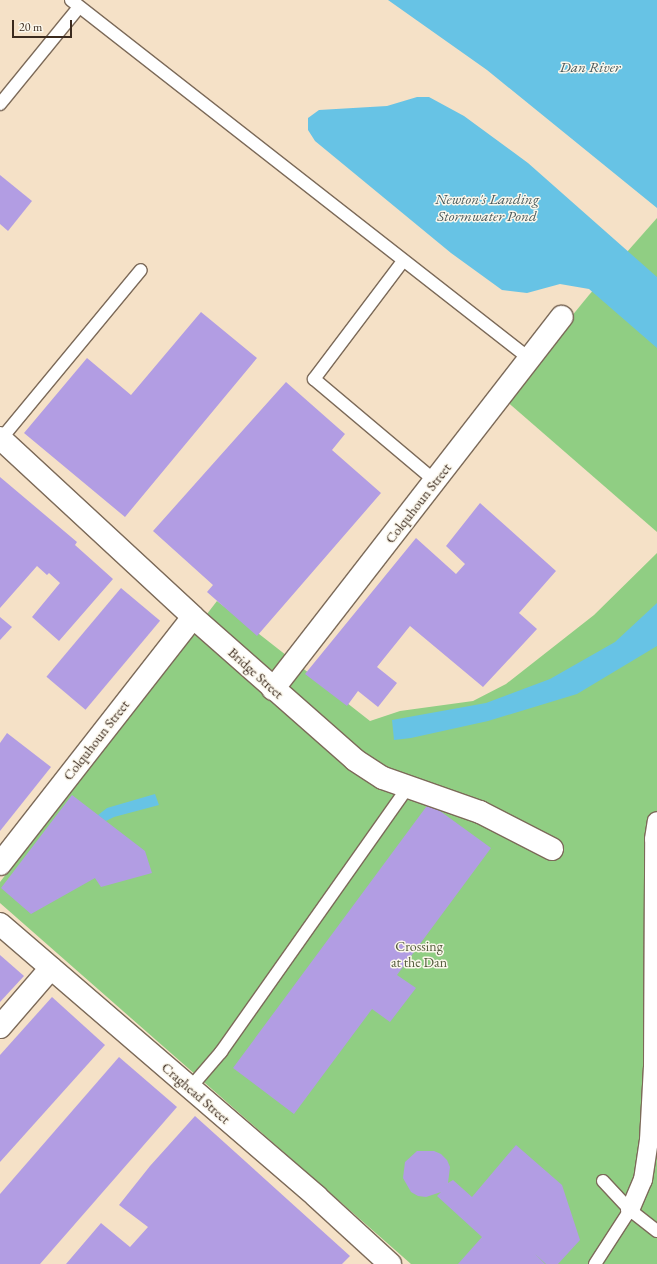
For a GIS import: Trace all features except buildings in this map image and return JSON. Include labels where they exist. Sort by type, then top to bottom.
[{"type":"street","name":"Colquhoun Street","points":[[273,689],[562,318]]},
{"type":"street","name":"Bridge Street","points":[[0,439],[193,617],[355,760],[382,778],[480,812],[552,849]]},
{"type":"street","name":"Colquhoun Street","points":[[0,864],[193,617]]},
{"type":"street","points":[[630,1210],[642,1180],[649,1140],[653,1067],[654,839],[657,821]]},
{"type":"street","name":"Craghead Street","points":[[0,924],[316,1197],[387,1263]]},
{"type":"street","points":[[0,1027],[51,968]]},
{"type":"lane","points":[[0,104],[75,3],[530,359]]},
{"type":"lane","points":[[404,261],[314,379],[435,481]]},
{"type":"lane","points":[[0,439],[141,270]]},
{"type":"lane","points":[[190,1088],[221,1052],[408,787]]},
{"type":"lane","points":[[603,1181],[630,1210],[657,1231]]},
{"type":"lane","points":[[595,1264],[630,1210]]},
{"type":"green space","points":[[657,218],[657,532],[504,399],[589,295]]},
{"type":"green space","name":"Crossing at the Dan","points":[[657,553],[657,1264],[411,1264],[0,903],[0,882],[217,601],[370,721],[400,711],[473,701],[506,684],[594,615]]},
{"type":"water","name":"Dan River","points":[[388,0],[657,0],[657,208],[487,70]]},
{"type":"water","name":"Newton's Landing Stormwater Pond","points":[[417,97],[429,97],[464,116],[528,163],[657,277],[657,348],[589,289],[560,284],[527,293],[502,290],[451,253],[315,141],[308,130],[308,118],[319,110],[387,106]]},
{"type":"water","points":[[657,603],[657,646],[577,694],[488,721],[411,738],[394,740],[392,720],[486,703],[550,679],[615,642]]},
{"type":"water","points":[[155,794],[159,805],[114,817],[106,821],[98,815],[107,808]]}]
